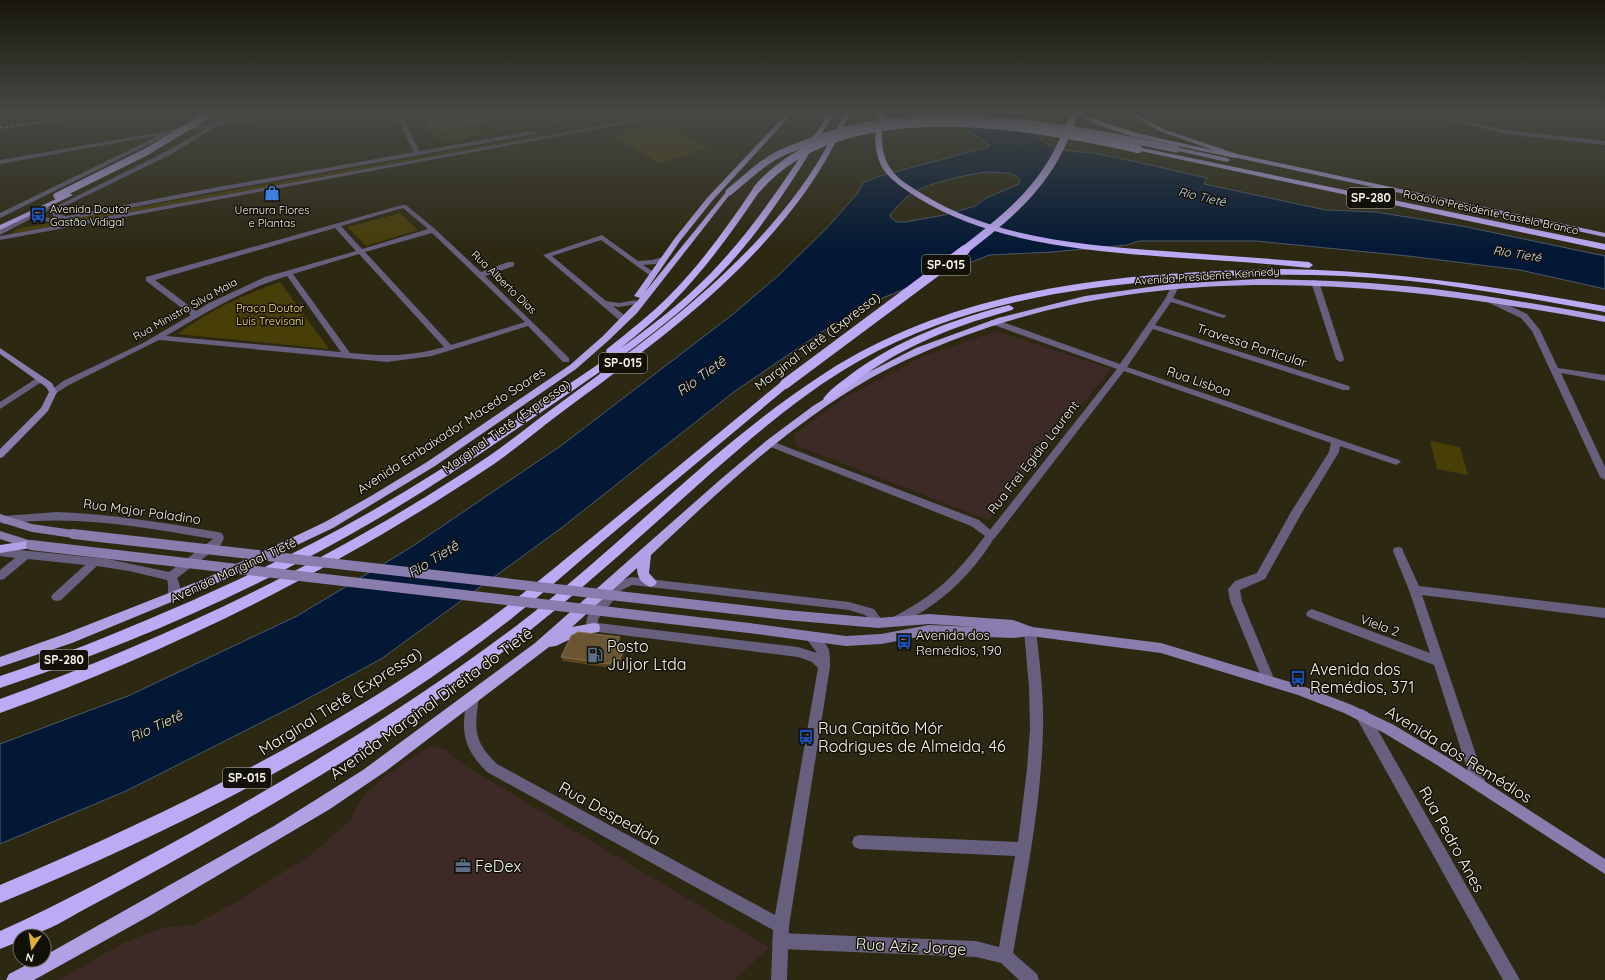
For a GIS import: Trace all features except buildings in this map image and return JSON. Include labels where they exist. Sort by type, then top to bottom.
[{"type":"highway","points":[[0,222],[132,159]]},
{"type":"highway","points":[[0,228],[143,159]]},
{"type":"highway","points":[[621,322],[680,234],[710,198],[748,159]]},
{"type":"highway","points":[[621,322],[634,311],[729,192],[749,171],[769,159]]},
{"type":"highway","name":"Rodovia Presidente Castelo Branco","points":[[757,189],[781,165],[792,159]]},
{"type":"highway","points":[[791,175],[788,169],[796,159]]},
{"type":"highway","points":[[587,376],[643,337],[714,275],[751,232],[802,159]]},
{"type":"highway","name":"Marginal Tietê (Expressa)","points":[[0,706],[126,657],[228,611],[287,581],[420,506],[494,458],[619,367],[688,311],[748,255],[785,213],[805,186],[821,159]]},
{"type":"highway","points":[[882,159],[885,167],[894,177],[916,194],[937,205],[974,221],[1032,237],[1123,250],[1386,270],[1440,276],[1510,286],[1605,304]]},
{"type":"highway","name":"Marginal Tietê (Expressa)","points":[[0,894],[224,791],[347,721],[479,634],[555,576],[785,384],[891,307],[980,238],[1008,214],[1041,179],[1054,159]]},
{"type":"highway","name":"Rodovia Presidente Castelo Branco","points":[[1184,159],[1605,247]]},
{"type":"highway","points":[[1222,159],[1605,240]]},
{"type":"highway","points":[[1248,159],[1605,235]]},
{"type":"highway","name":"SP-015","points":[[587,376],[598,362],[656,314],[687,282],[724,238],[757,189]]},
{"type":"highway","points":[[0,940],[25,930],[114,884],[208,832],[336,759],[402,716],[488,656],[530,623],[785,405],[853,360],[909,332],[958,313],[1073,287],[1128,280],[1199,274],[1336,272],[1475,286],[1605,310]]},
{"type":"highway","points":[[828,399],[845,382],[876,360],[932,334],[999,310],[1128,280]]},
{"type":"highway","name":"Avenida Presidente Kennedy","points":[[828,399],[914,353],[950,337],[994,322],[1059,304],[1135,291],[1239,282],[1315,282],[1413,289],[1486,298],[1605,319]]},
{"type":"highway","name":"Avenida Embaixador Macedo Soares","points":[[0,662],[68,638],[173,597],[290,544],[382,495],[431,464],[573,367],[621,322]]},
{"type":"highway","name":"Avenida Marginal Tietê","points":[[127,634],[240,585],[351,529],[472,454],[587,376]]},
{"type":"highway","name":"Avenida Marginal Direita do Tietê","points":[[20,979],[132,917],[293,822],[366,776],[538,648],[703,499],[828,399]]},
{"type":"highway","points":[[0,551],[28,548]]},
{"type":"highway","points":[[646,551],[642,575],[644,579],[651,582]]},
{"type":"highway","points":[[538,648],[577,630],[594,628]]},
{"type":"highway","name":"SP-280","points":[[0,682],[58,663],[127,634]]},
{"type":"main road","points":[[0,350],[40,379],[51,389],[45,408],[0,454]]},
{"type":"main road","name":"Avenida dos Remédios","points":[[2,519],[39,529],[73,534],[786,615],[878,623],[929,619],[1013,625],[1030,631],[1161,648],[1300,690],[1362,715],[1389,729],[1479,784],[1605,867]]},
{"type":"main road","points":[[0,535],[28,548]]},
{"type":"main road","name":"Avenida dos Remédios","points":[[28,548],[749,628],[811,637],[865,641],[929,630],[1014,633],[1030,631]]},
{"type":"street","points":[[0,162],[18,159]]},
{"type":"street","points":[[0,216],[118,159]]},
{"type":"street","points":[[67,218],[56,216],[54,212],[60,207],[156,159]]},
{"type":"street","points":[[47,208],[41,214],[41,218],[49,220],[67,218],[384,159]]},
{"type":"street","points":[[0,238],[428,159]]},
{"type":"street","points":[[360,163],[356,169],[362,171]]},
{"type":"street","points":[[202,192],[213,194],[203,200]]},
{"type":"street","points":[[0,233],[67,196]]},
{"type":"street","name":"Rua Alberto Dias","points":[[337,226],[404,206],[433,230],[530,323],[566,360]]},
{"type":"street","points":[[196,314],[189,311],[149,280],[337,226],[450,348]]},
{"type":"street","name":"Rua Ministro Silva Maia","points":[[51,389],[160,338],[196,314],[240,291],[288,273],[433,230]]},
{"type":"street","points":[[621,322],[605,303],[547,255],[600,236],[638,263],[652,275]]},
{"type":"street","points":[[638,263],[653,262],[663,259]]},
{"type":"street","points":[[480,275],[511,264]]},
{"type":"street","points":[[288,273],[347,355]]},
{"type":"street","points":[[1315,282],[1340,359]]},
{"type":"street","name":"Rua Frei Egidio Laurent","points":[[892,623],[924,607],[952,585],[1122,368],[1176,287]]},
{"type":"street","points":[[1486,298],[1514,310],[1531,322],[1605,476]]},
{"type":"street","points":[[1169,299],[1223,316]]},
{"type":"street","points":[[605,303],[619,305],[633,302]]},
{"type":"street","name":"Rua Lisboa","points":[[994,322],[1122,368],[1396,462]]},
{"type":"street","points":[[160,338],[375,358],[402,358],[429,354],[530,323]]},
{"type":"street","name":"Travessa Particular","points":[[1151,326],[1346,388]]},
{"type":"street","points":[[1555,370],[1605,378]]},
{"type":"street","points":[[0,406],[40,379]]},
{"type":"street","points":[[1269,680],[1236,601],[1234,589],[1238,584],[1254,581],[1261,576],[1295,515],[1334,452],[1336,442]]},
{"type":"street","points":[[770,444],[975,523],[991,535]]},
{"type":"street","name":"Rua Major Paladino","points":[[2,519],[30,516],[77,516],[218,536],[219,538],[216,543],[171,577]]},
{"type":"street","points":[[0,576],[28,548],[95,562],[156,572],[171,577],[175,586],[173,597]]},
{"type":"street","points":[[1398,550],[1415,590],[1479,784]]},
{"type":"street","points":[[57,597],[95,562]]},
{"type":"street","points":[[824,667],[816,658],[798,652],[606,628],[594,628],[592,623],[595,614],[618,587],[631,581],[651,582],[849,606],[870,612],[878,623]]},
{"type":"street","points":[[1415,590],[1605,613]]},
{"type":"street","name":"Viela 2","points":[[1312,614],[1439,662]]},
{"type":"street","points":[[1005,956],[1024,850],[1036,743],[1036,683],[1030,631]]},
{"type":"street","points":[[779,980],[781,934],[824,667],[823,651],[811,637]]},
{"type":"street","name":"Rua Despedida","points":[[473,696],[469,721],[473,748],[492,768],[781,934]]},
{"type":"street","name":"Rua Pedro Anes","points":[[1362,715],[1512,980]]},
{"type":"street","points":[[859,842],[1024,850]]},
{"type":"street","name":"Rua Aziz Jorge","points":[[781,934],[976,949],[1005,956],[1031,980]]},
{"type":"shaded area","points":[[996,331],[1111,369],[988,520],[795,445],[794,435],[841,400],[921,357]]},
{"type":"shaded area","name":"FeDex","points":[[433,746],[446,750],[462,764],[769,947],[735,980],[59,980],[123,943],[165,927],[193,925],[242,899],[316,851],[349,821],[366,793],[390,772],[422,751]]},
{"type":"green space","points":[[409,159],[425,159],[11,234],[16,229]]},
{"type":"green space","points":[[652,159],[673,159],[659,163]]},
{"type":"green space","points":[[400,213],[418,230],[366,246],[348,227]]},
{"type":"green space","name":"Praça Doutor Luis Trevisani","points":[[280,282],[329,349],[178,334],[214,310],[253,292]]},
{"type":"green space","points":[[1430,441],[1460,447],[1468,475],[1437,469]]},
{"type":"water","name":"Rio Tietê","points":[[944,159],[1121,159],[1207,178],[1204,184],[1326,210],[1376,212],[1462,226],[1605,256],[1605,289],[1520,270],[1408,256],[1256,241],[1139,241],[1127,245],[1052,252],[989,255],[880,299],[848,324],[835,323],[735,391],[560,529],[381,659],[296,705],[126,791],[0,844],[0,744],[128,696],[297,616],[410,548],[562,445],[732,315],[779,275],[825,230],[857,194],[864,182],[880,176]],"holes":[[[987,172],[1010,173],[1020,179],[1019,184],[986,198],[975,206],[944,215],[905,222],[897,222],[890,217],[900,203],[907,197],[914,192],[934,184],[968,175]]]},
{"type":"place","name":"Uemura Flores e Plantas","points":[[272,193]]},
{"type":"place","name":"Avenida Doutor Gastão Vidigal","points":[[38,215]]},
{"type":"place","name":"Avenida dos Remédios, 190","points":[[904,642]]},
{"type":"place","name":"Posto Juljor Ltda","points":[[595,655]]},
{"type":"place","name":"Avenida dos Remédios, 371","points":[[1298,678]]},
{"type":"place","name":"Rua Capitão Mór Rodrigues de Almeida, 46","points":[[806,737]]},
{"type":"place","name":"FeDex","points":[[463,866]]}]
